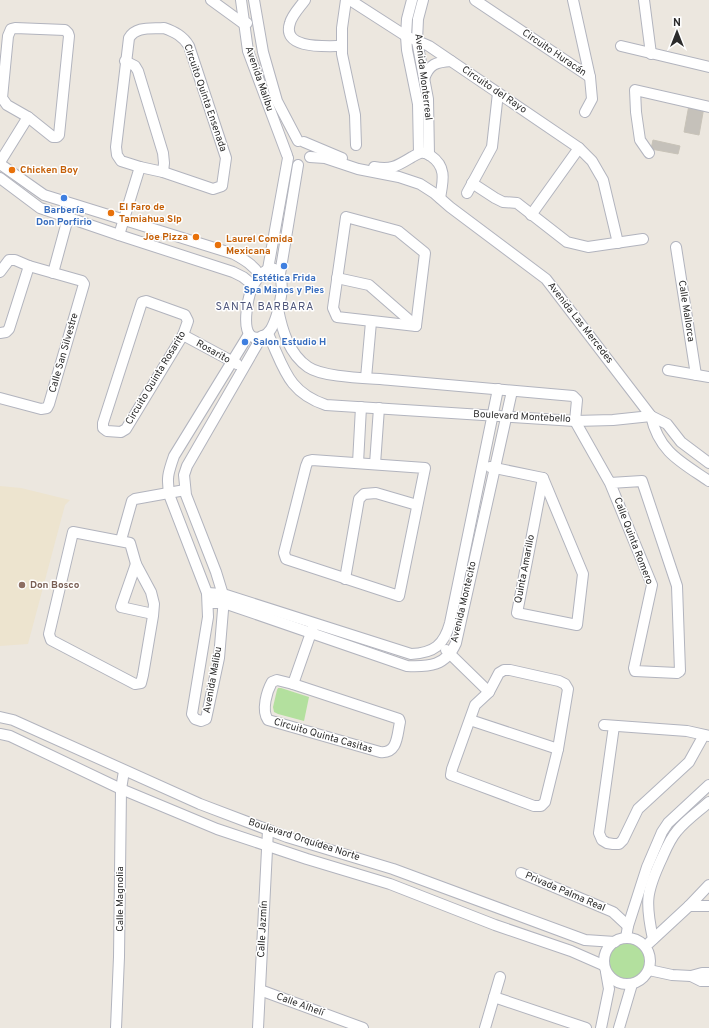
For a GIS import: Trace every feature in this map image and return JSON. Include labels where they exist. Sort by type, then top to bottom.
[{"type":"street","points":[[211,0],[244,24],[257,22]]},
{"type":"street","name":"Avenida Malibu","points":[[241,0],[248,51],[287,157]]},
{"type":"street","name":"Avenida Malibu","points":[[254,0],[263,52],[277,100],[301,142]]},
{"type":"street","points":[[305,0],[290,22],[290,38],[301,44],[342,46]]},
{"type":"street","points":[[346,0],[342,28],[342,46],[344,64],[355,115],[356,145]]},
{"type":"street","name":"Circuito del Rayo","points":[[350,0],[406,36],[429,46],[579,148],[592,161],[603,180],[618,243]]},
{"type":"street","name":"Avenida Monterreal","points":[[412,0],[407,19],[407,50],[418,104],[424,154]]},
{"type":"street","name":"Avenida Monterreal","points":[[423,0],[418,19],[417,40],[425,79],[429,124],[424,154]]},
{"type":"street","name":"Circuito Huracán","points":[[475,0],[590,77]]},
{"type":"street","points":[[492,12],[493,0]]},
{"type":"street","name":"Circuito Huracán","points":[[573,0],[590,77]]},
{"type":"street","points":[[644,0],[651,54]]},
{"type":"street","points":[[15,28],[65,30],[69,36],[60,135],[53,137],[28,117],[7,105],[2,98],[8,36],[12,29],[15,28]]},
{"type":"street","name":"Circuito Quinta Ensenada","points":[[164,28],[175,32],[184,39],[189,46],[226,158],[222,186],[213,189],[163,172],[121,161],[117,155],[116,147],[125,61],[129,38],[132,33],[138,29],[164,28]]},
{"type":"street","points":[[621,46],[709,67]]},
{"type":"street","points":[[125,61],[135,66],[138,71],[162,153],[164,163],[163,172]]},
{"type":"street","points":[[414,81],[425,79],[426,74],[432,66],[438,63],[451,61]]},
{"type":"street","points":[[585,112],[592,99],[590,77]]},
{"type":"street","points":[[649,153],[640,140],[635,90],[709,107]]},
{"type":"street","points":[[467,193],[492,147],[498,93]]},
{"type":"street","points":[[28,117],[0,163],[44,195],[234,254],[247,260],[264,272]]},
{"type":"street","points":[[287,157],[292,163],[298,165],[305,163],[310,158],[311,152],[309,147],[301,142]]},
{"type":"street","points":[[264,272],[287,157],[287,149],[289,146],[301,142],[352,162],[384,168],[397,166],[424,154],[435,159],[443,172],[444,179],[440,198]]},
{"type":"street","points":[[531,214],[579,148]]},
{"type":"street","name":"Avenida Las Mercedes","points":[[310,158],[324,158],[358,169],[399,177],[420,184],[546,279],[651,416],[654,428],[671,455],[709,481]]},
{"type":"street","points":[[278,309],[281,292],[280,274],[298,165]]},
{"type":"street","points":[[397,166],[399,177]]},
{"type":"street","points":[[120,235],[140,167]]},
{"type":"street","points":[[0,178],[40,208],[234,272],[244,277],[253,285]]},
{"type":"street","points":[[472,183],[503,202],[517,204],[567,242],[588,247],[644,239]]},
{"type":"street","points":[[346,217],[398,231],[424,253],[416,326],[337,317],[333,308],[346,217]]},
{"type":"street","points":[[53,273],[68,218]]},
{"type":"street","name":"Calle Mallorca","points":[[676,247],[696,375]]},
{"type":"street","name":"Calle San Silvestre","points":[[0,272],[9,260],[15,260],[29,266],[82,281],[84,284],[50,404],[47,408],[40,409],[0,398]]},
{"type":"street","points":[[0,333],[6,332],[9,329],[29,266]]},
{"type":"street","points":[[265,335],[259,338],[252,337],[249,334],[247,327],[247,310],[253,285],[264,272],[271,268],[276,269],[280,274]]},
{"type":"street","points":[[337,278],[369,285],[416,326]]},
{"type":"street","name":"Circuito Quinta Rosarito","points":[[146,301],[185,316],[188,321],[183,335],[126,429],[121,432],[107,431],[103,428],[103,423],[142,302],[146,301]]},
{"type":"street","name":"Avenida Malibu","points":[[249,334],[174,456],[168,472],[167,483],[169,493],[208,598],[208,617],[192,714],[195,719],[201,721],[206,719],[219,658],[224,598],[185,490],[184,475],[187,466],[244,368],[265,335],[271,330],[278,309]]},
{"type":"street","name":"Boulevard Montebello","points":[[265,335],[287,377],[302,394],[326,405],[574,421],[577,400],[575,397],[366,378],[317,372],[307,366],[289,344],[281,326],[278,309]]},
{"type":"street","points":[[366,378],[371,322]]},
{"type":"street","name":"Rosarito","points":[[183,335],[244,368]]},
{"type":"street","points":[[668,370],[709,377]]},
{"type":"street","name":"Avenida Montecito","points":[[313,628],[411,654],[432,650],[440,644],[447,634],[450,623],[498,390]]},
{"type":"street","name":"Avenida Montecito","points":[[208,598],[224,598],[313,628],[407,666],[433,665],[443,661],[452,652],[456,643],[512,391]]},
{"type":"street","points":[[358,463],[361,407]]},
{"type":"street","points":[[375,464],[379,408]]},
{"type":"street","points":[[574,421],[614,420],[651,416]]},
{"type":"street","name":"Avenida Las Mercedes","points":[[651,416],[667,424],[681,442],[709,463]]},
{"type":"street","name":"Calle Quinta Romero","points":[[574,421],[610,483],[652,584],[634,668],[635,671],[677,673],[680,671],[677,586],[642,481],[610,483]]},
{"type":"street","points":[[308,461],[375,464],[425,468],[399,596],[290,562],[286,559],[284,553],[308,461]]},
{"type":"street","points":[[482,465],[543,478]]},
{"type":"street","name":"Quinta Amarillo","points":[[543,478],[583,574],[576,625],[517,613],[543,478]]},
{"type":"street","points":[[121,540],[132,501],[135,499],[185,490]]},
{"type":"street","points":[[345,579],[359,500],[364,494],[376,493],[417,505]]},
{"type":"street","points":[[73,532],[121,540],[130,543],[136,564],[151,592],[154,604],[143,675],[141,683],[135,684],[51,640],[50,634],[73,532]]},
{"type":"street","points":[[136,564],[121,607],[153,614]]},
{"type":"street","points":[[294,684],[313,628]]},
{"type":"street","points":[[440,644],[449,655],[489,692]]},
{"type":"street","points":[[504,670],[510,670],[565,684],[568,689],[558,749],[545,802],[541,806],[534,806],[451,775],[475,705],[489,692],[499,673],[504,670]]},
{"type":"street","name":"Circuito Quinta Casitas","points":[[277,680],[294,684],[399,719],[400,722],[395,746],[391,751],[386,753],[380,752],[268,720],[265,716],[265,709],[272,682],[277,680]]},
{"type":"street","name":"Boulevard Orquídea Norte","points":[[0,717],[13,720],[200,804],[268,830],[393,869],[585,940],[614,942]]},
{"type":"street","points":[[470,720],[558,749]]},
{"type":"street","points":[[609,725],[687,731],[706,736],[689,762],[638,810],[623,840],[619,844],[607,843],[602,840],[599,833],[609,725]]},
{"type":"street","name":"Boulevard Orquídea Norte","points":[[0,734],[10,736],[121,789],[217,829],[390,884],[495,925],[571,951],[605,968]]},
{"type":"street","name":"Calle Magnolia","points":[[116,1028],[119,957],[121,789],[124,771]]},
{"type":"street","points":[[626,938],[628,926],[647,867],[662,832],[668,823],[709,785]]},
{"type":"street","points":[[653,939],[648,919],[648,892],[654,876],[677,830],[709,802]]},
{"type":"street","points":[[668,823],[677,830]]},
{"type":"street","name":"Calle Jazmín","points":[[258,1028],[268,830]]},
{"type":"street","name":"Privada Palma Real","points":[[521,873],[613,912],[628,926]]},
{"type":"street","points":[[646,947],[709,885]]},
{"type":"street","points":[[689,906],[709,906]]},
{"type":"street","points":[[601,1028],[609,989],[605,968],[603,957],[606,949],[614,942],[626,938],[634,939],[646,947],[650,955],[651,963],[649,970],[645,977],[639,982],[624,984],[617,982],[611,978],[605,968]]},
{"type":"street","points":[[649,970],[672,975],[691,976],[709,972]]},
{"type":"street","points":[[691,976],[701,981],[709,981]]},
{"type":"street","points":[[485,1028],[500,977]]},
{"type":"street","points":[[619,1028],[632,984]]},
{"type":"street","name":"Calle Alhelí","points":[[260,990],[363,1028]]},
{"type":"street","points":[[494,997],[586,1028]]},
{"type":"shaded area","name":"Don Bosco","points":[[0,486],[21,488],[70,500],[65,505],[28,644],[0,646]]},
{"type":"green space","points":[[278,688],[309,697],[304,721],[274,712],[273,707]]},
{"type":"green space","points":[[627,938],[640,942],[646,948],[650,961],[646,974],[640,980],[627,984],[614,980],[608,974],[604,961],[608,948],[614,942]]},
{"type":"building","points":[[689,105],[704,107],[699,135],[684,132]]},
{"type":"building","points":[[653,140],[680,146],[678,154],[651,149]]},
{"type":"place","name":"Chicken Boy","points":[[12,170]]},
{"type":"place","name":"Barbería Don Porfirio","points":[[64,198]]},
{"type":"place","name":"El Faro de Tamiahua Slp","points":[[111,213]]},
{"type":"place","name":"Joe Pizza","points":[[196,237]]},
{"type":"place","name":"Laurel Comida Mexicana","points":[[218,245]]},
{"type":"place","name":"Estética Frida Spa Manos y Pies","points":[[284,266]]},
{"type":"place","name":"Salon Estudio H","points":[[245,342]]},
{"type":"place","name":"Don Bosco","points":[[22,585]]},
{"type":"district","name":"SANTA BARBARA","points":[[265,307]]}]
